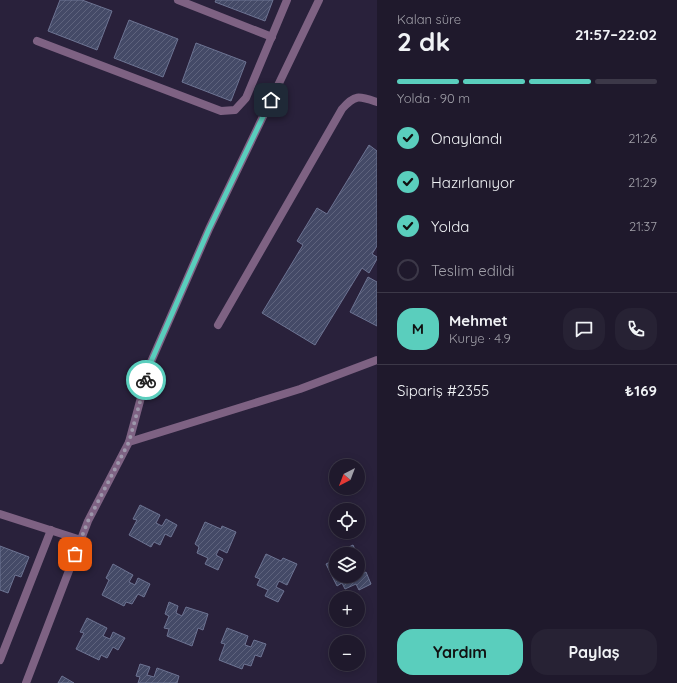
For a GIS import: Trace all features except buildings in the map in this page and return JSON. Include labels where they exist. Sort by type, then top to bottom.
[{"type":"street","points":[[178,0],[272,37]]},
{"type":"street","points":[[36,41],[221,111],[235,110],[246,98],[287,0]]},
{"type":"street","points":[[26,683],[88,521],[129,442],[154,357],[209,229],[319,0]]},
{"type":"street","points":[[218,325],[342,109],[351,99],[361,96],[377,102]]},
{"type":"street","points":[[129,442],[293,391],[377,360]]},
{"type":"street","points":[[0,514],[81,540]]},
{"type":"street","points":[[0,660],[51,530]]},
{"type":"way so far","points":[[75,554],[88,521],[129,442],[146,380]]},
{"type":"route","points":[[146,380],[150,364],[209,229],[271,100]]}]
